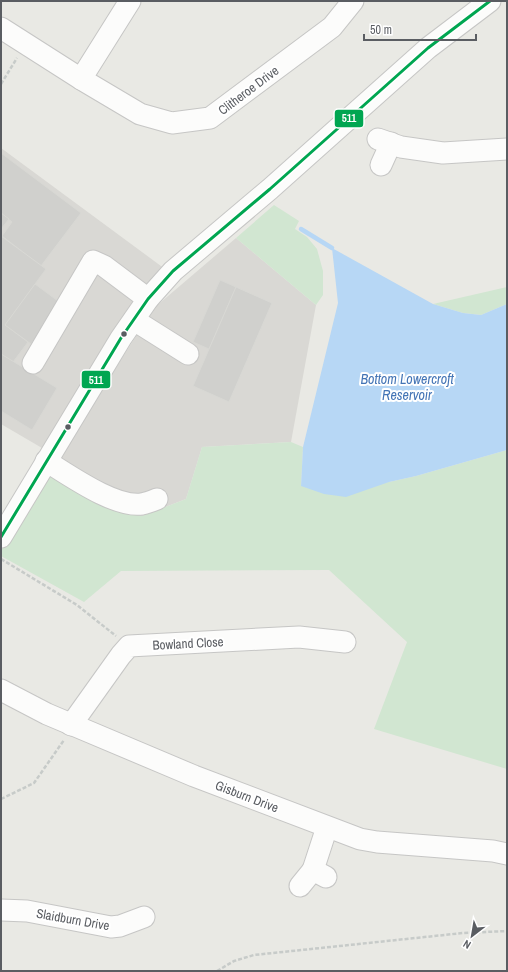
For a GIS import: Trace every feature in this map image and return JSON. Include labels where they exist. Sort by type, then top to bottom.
[{"type":"street","points":[[81,79],[130,1]]},
{"type":"street","name":"Clitheroe Drive","points":[[1,28],[81,79],[140,114],[172,123],[210,118],[332,27],[353,1]]},
{"type":"street","points":[[4,527],[148,299],[174,271],[270,189],[428,48],[490,1]]},
{"type":"street","points":[[381,165],[385,141],[401,147],[443,153],[507,149]]},
{"type":"street","points":[[33,363],[93,261],[104,266],[148,299]]},
{"type":"street","points":[[134,320],[188,354]]},
{"type":"street","points":[[46,461],[84,485],[114,499],[141,504],[157,500]]},
{"type":"street","name":"Bowland Close","points":[[126,649],[129,646],[138,645],[335,636]]},
{"type":"street","points":[[71,725],[126,649]]},
{"type":"street","name":"Gisburn Drive","points":[[1,690],[71,725],[194,776],[327,827],[360,838],[377,842],[493,851],[507,854]]},
{"type":"street","points":[[300,886],[319,873],[327,827]]},
{"type":"street","name":"Slaidburn Drive","points":[[1,910],[27,911],[111,928],[148,916]]},
{"type":"path","points":[[1,84],[26,44]]},
{"type":"path","points":[[1,559],[77,605],[120,638],[126,649]]},
{"type":"path","points":[[1,799],[34,783],[66,736],[71,725]]},
{"type":"path","points":[[217,971],[234,961],[254,955],[463,932],[507,931]]},
{"type":"shaded area","points":[[1,148],[165,269],[140,292],[42,448],[1,424]]},
{"type":"shaded area","points":[[236,238],[316,305],[291,442],[202,447],[186,499],[142,516],[50,471],[154,308]]},
{"type":"green space","points":[[274,205],[299,221],[295,229],[307,237],[317,249],[323,271],[323,295],[316,305],[236,238]]},
{"type":"green space","points":[[507,287],[507,304],[481,315],[463,313],[433,304]]},
{"type":"green space","points":[[291,442],[303,447],[301,486],[389,482],[416,476],[507,450],[507,769],[374,729],[407,642],[329,570],[121,571],[84,602],[1,556],[1,551],[50,471],[142,516],[186,499],[202,447]]},
{"type":"water","name":"Bottom Lowercroft Reservoir","points":[[332,248],[433,304],[463,313],[481,315],[507,304],[507,450],[416,476],[389,482],[346,497],[324,494],[301,486],[303,447],[338,303]]},
{"type":"building","points":[[1,153],[81,213],[41,266],[2,236],[12,222],[1,213]]},
{"type":"building","points":[[1,213],[9,219],[1,229]]},
{"type":"building","points":[[1,236],[46,269],[5,325],[28,342],[13,362],[1,354]]},
{"type":"building","points":[[220,280],[236,287],[209,349],[193,342]]},
{"type":"building","points":[[35,284],[62,304],[31,344],[5,325]]},
{"type":"building","points":[[236,287],[272,303],[229,402],[193,386]]},
{"type":"building","points":[[1,354],[57,388],[32,430],[1,411]]},
{"type":"waterway","points":[[301,229],[332,248]]},
{"type":"transit line","name":"511","points":[[1,537],[121,338],[148,299],[173,271],[270,189],[428,48],[490,1]]}]
